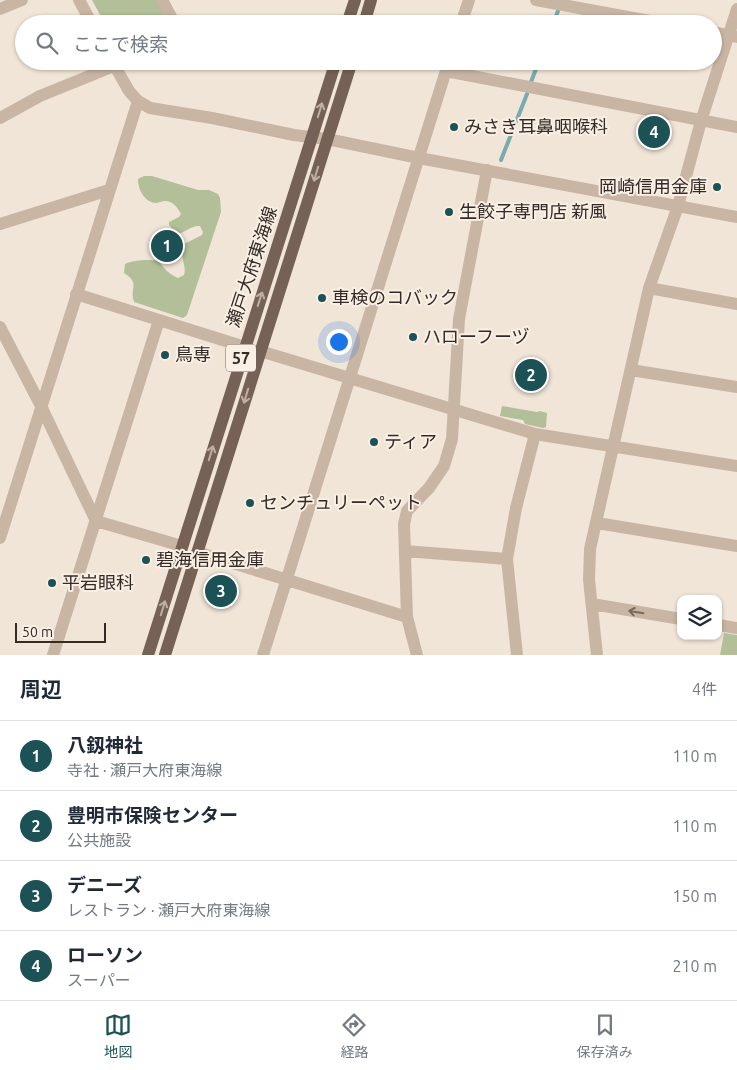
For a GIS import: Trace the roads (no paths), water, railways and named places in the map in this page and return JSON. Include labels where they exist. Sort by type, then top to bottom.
[{"type":"main road","points":[[350,15],[355,0]]},
{"type":"main road","points":[[367,15],[371,0]]},
{"type":"main road","name":"瀬戸大府東海線","points":[[148,655],[333,70]]},
{"type":"main road","name":"瀬戸大府東海線","points":[[165,655],[349,70]]},
{"type":"street","points":[[0,9],[22,0]]},
{"type":"street","points":[[79,0],[87,15]]},
{"type":"street","points":[[162,0],[170,15]]},
{"type":"street","points":[[465,15],[469,0]]},
{"type":"street","points":[[536,0],[617,15]]},
{"type":"street","points":[[722,65],[733,36],[737,9]]},
{"type":"street","points":[[0,118],[40,96],[98,70]]},
{"type":"street","points":[[118,70],[128,91],[138,102],[150,108],[327,139],[737,217]]},
{"type":"street","points":[[263,655],[447,70]]},
{"type":"street","points":[[466,70],[701,121],[737,127]]},
{"type":"street","points":[[597,655],[589,580],[590,549],[649,288],[678,206],[701,121],[720,70]]},
{"type":"street","points":[[0,538],[3,517],[41,406],[108,190],[138,102]]},
{"type":"street","points":[[417,655],[407,617],[404,524],[407,511],[429,488],[444,466],[452,439],[458,319],[488,170]]},
{"type":"street","points":[[0,224],[108,190]]},
{"type":"street","points":[[649,288],[737,304]]},
{"type":"street","points":[[76,294],[245,347]]},
{"type":"street","points":[[53,655],[159,320]]},
{"type":"street","points":[[0,327],[41,406],[96,521],[182,546]]},
{"type":"street","points":[[260,351],[535,434],[737,466]]},
{"type":"street","points":[[631,370],[737,387]]},
{"type":"street","points":[[517,655],[507,559],[516,508],[535,434]]},
{"type":"street","points":[[597,523],[737,546]]},
{"type":"street","points":[[405,551],[507,559]]},
{"type":"street","points":[[197,552],[407,617]]},
{"type":"street","points":[[592,604],[677,618]]},
{"type":"street","points":[[722,626],[737,628]]},
{"type":"waterway","points":[[556,15],[558,11]]},
{"type":"waterway","points":[[531,82],[536,70]]},
{"type":"waterway","points":[[501,160],[527,94]]},
{"type":"place","name":"みさき耳鼻咽喉科","points":[[454,127]]},
{"type":"place","name":"ローソン","points":[[654,132]]},
{"type":"place","name":"岡崎信用金庫","points":[[717,187]]},
{"type":"place","name":"生餃子専門店 新風","points":[[449,212]]},
{"type":"place","name":"八釼神社","points":[[167,246]]},
{"type":"place","name":"車検のコバック","points":[[322,298]]},
{"type":"place","name":"ハローフーヅ","points":[[413,337]]},
{"type":"place","name":"鳥専","points":[[165,355]]},
{"type":"place","name":"豊明市保険センター","points":[[531,375]]},
{"type":"place","name":"ティア","points":[[374,442]]},
{"type":"place","name":"センチュリーペット","points":[[250,503]]},
{"type":"place","name":"碧海信用金庫","points":[[146,560]]},
{"type":"place","name":"平岩眼科","points":[[52,583]]},
{"type":"place","name":"デニーズ","points":[[221,591]]}]
